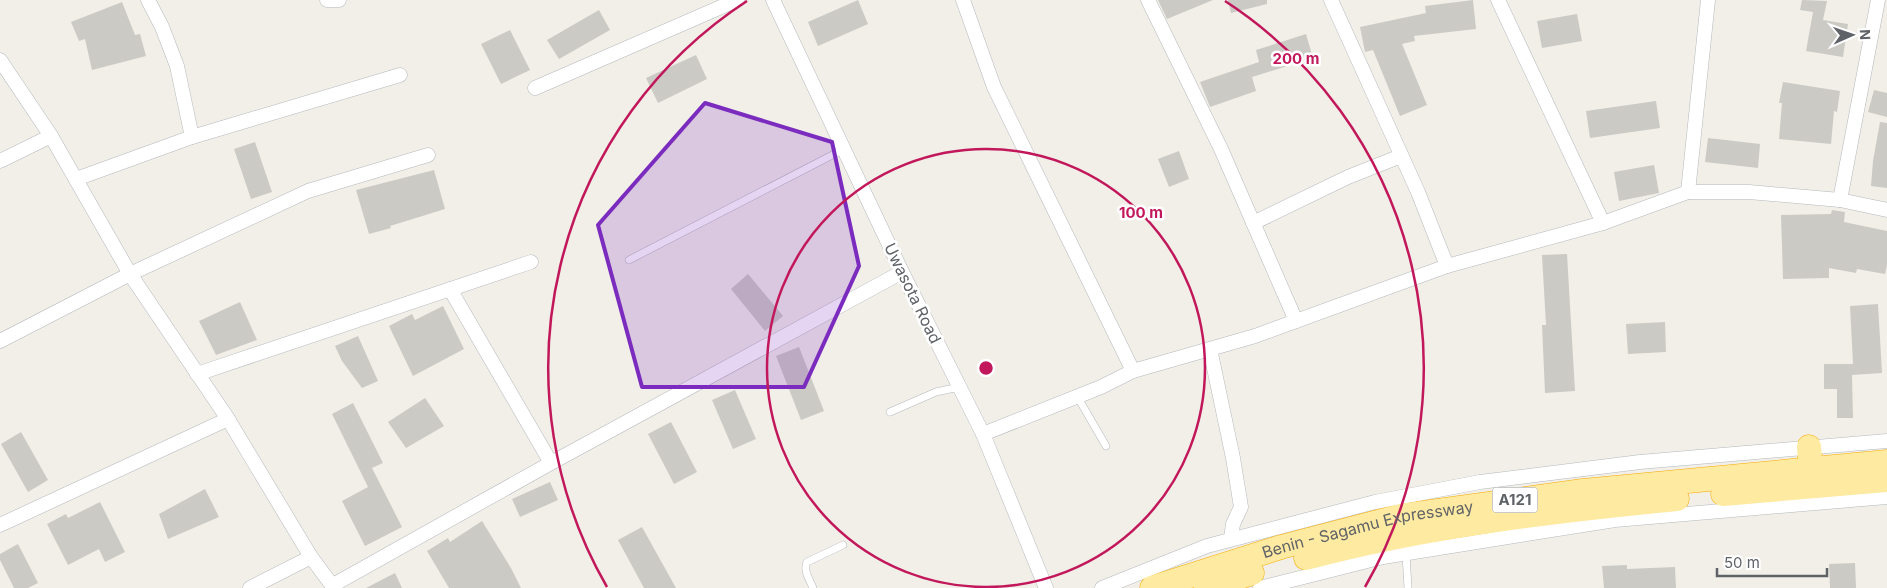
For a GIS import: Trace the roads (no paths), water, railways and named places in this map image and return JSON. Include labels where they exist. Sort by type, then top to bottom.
[{"type":"highway","name":"Benin - Sagamu Expressway","points":[[1152,588],[1281,547],[1401,516],[1810,458],[1887,462]]},
{"type":"highway","name":"A121","points":[[1206,588],[1266,568],[1333,550],[1511,518],[1674,499],[1887,480]]},
{"type":"street","points":[[148,0],[162,27],[177,66],[192,137]]},
{"type":"street","points":[[328,0],[339,0]]},
{"type":"street","points":[[535,88],[738,0]]},
{"type":"street","name":"Uwasota Road","points":[[773,0],[902,272],[983,434],[1046,588]]},
{"type":"street","points":[[963,0],[994,87],[1133,371]]},
{"type":"street","points":[[1148,0],[1221,149],[1296,321]]},
{"type":"street","points":[[1331,0],[1418,192],[1447,266]]},
{"type":"street","points":[[1498,0],[1603,223]]},
{"type":"street","points":[[1688,192],[1708,0]]},
{"type":"street","points":[[1840,200],[1878,0]]},
{"type":"street","points":[[0,60],[52,136],[130,274],[228,419],[311,556],[333,586],[551,463],[902,272]]},
{"type":"street","points":[[76,179],[192,137],[400,75]]},
{"type":"street","points":[[0,161],[52,136]]},
{"type":"street","points":[[0,341],[130,274],[308,191],[428,155]]},
{"type":"street","points":[[1253,223],[1348,177],[1401,156]]},
{"type":"street","points":[[983,434],[1133,371],[1255,336],[1447,266],[1603,223],[1688,192],[1749,192],[1840,200],[1887,210]]},
{"type":"street","points":[[197,374],[531,262]]},
{"type":"street","points":[[450,289],[551,463]]},
{"type":"street","points":[[1210,349],[1233,458],[1241,507],[1233,524],[1231,539]]},
{"type":"street","points":[[0,525],[228,419]]},
{"type":"street","points":[[1102,588],[1207,546],[1231,539],[1375,502],[1480,482],[1640,462],[1810,458],[1887,441]]},
{"type":"street","points":[[1260,588],[1383,557],[1615,520],[1887,497]]},
{"type":"street","points":[[250,588],[311,556]]},
{"type":"lane","points":[[629,260],[844,149]]},
{"type":"lane","points":[[890,412],[936,392],[959,387]]},
{"type":"lane","points":[[1077,396],[1106,446]]},
{"type":"lane","points":[[813,588],[806,572],[805,566],[807,562],[843,545]]},
{"type":"lane","points":[[1406,554],[1408,588]]}]
